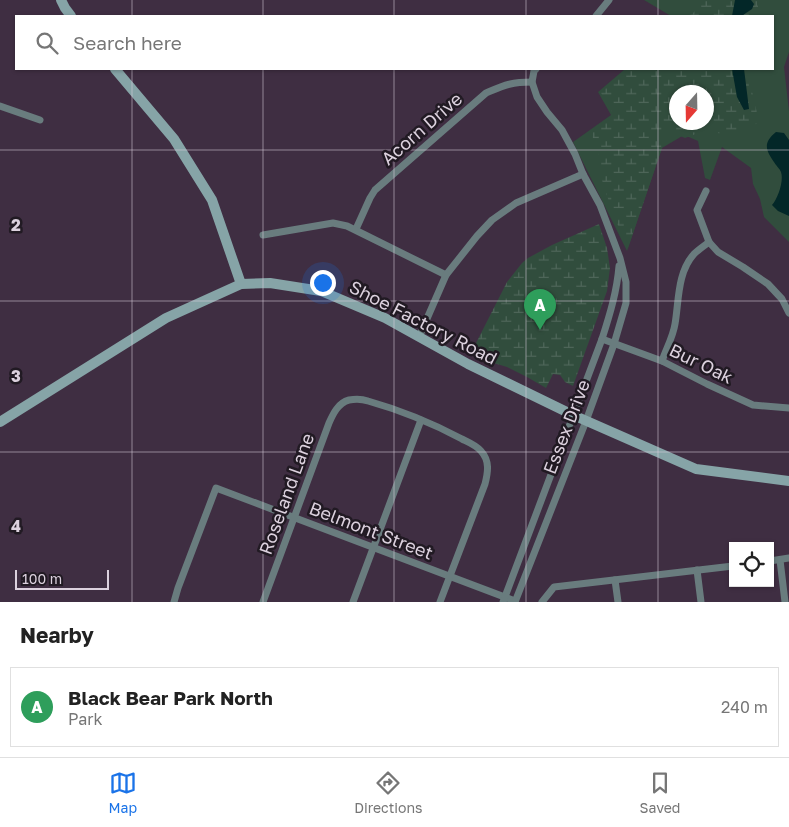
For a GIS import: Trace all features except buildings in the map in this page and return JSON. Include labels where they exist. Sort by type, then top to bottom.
[{"type":"street","points":[[61,0],[64,8],[70,15]]},
{"type":"street","points":[[597,15],[609,0]]},
{"type":"street","points":[[116,70],[174,139],[212,200],[241,284]]},
{"type":"street","points":[[532,82],[535,70]]},
{"type":"street","name":"Acorn Drive","points":[[356,230],[375,190],[486,94],[515,82],[532,82]]},
{"type":"street","name":"Essex Drive","points":[[515,602],[586,421],[614,344],[626,303],[626,282],[620,258],[600,205],[582,174],[575,154],[562,130],[537,97],[532,82]]},
{"type":"street","points":[[0,106],[40,120]]},
{"type":"street","points":[[420,337],[446,275],[492,220],[516,203],[582,174]]},
{"type":"street","points":[[706,191],[697,210],[709,242],[718,252],[768,284],[782,299],[789,312]]},
{"type":"street","points":[[262,235],[333,223],[347,226],[446,275]]},
{"type":"street","points":[[662,361],[674,326],[679,288],[684,271],[694,254],[709,242]]},
{"type":"street","name":"Essex Drive","points":[[504,600],[602,338],[613,302],[620,258]]},
{"type":"street","name":"Shoe Factory Road","points":[[0,422],[166,318],[241,284],[270,283],[321,291],[385,318],[468,364],[573,415],[696,469],[789,481]]},
{"type":"street","name":"Bur Oak","points":[[602,338],[662,361],[753,405],[789,408]]},
{"type":"street","name":"Roseland Lane","points":[[263,602],[329,423],[337,408],[345,401],[355,399],[367,401],[421,420]]},
{"type":"street","points":[[353,602],[421,420],[476,446],[486,458],[488,471],[440,602]]},
{"type":"street","name":"Belmont Street","points":[[174,602],[216,488],[450,577],[504,600],[515,602]]},
{"type":"street","points":[[774,561],[789,558]]},
{"type":"street","points":[[780,560],[785,602]]},
{"type":"street","points":[[542,602],[554,587],[729,566]]},
{"type":"street","points":[[697,570],[701,602]]},
{"type":"street","points":[[615,580],[618,602]]},
{"type":"green space","points":[[644,0],[789,0],[789,52],[784,67],[789,111],[789,242],[764,217],[760,199],[753,184],[751,168],[722,147],[710,180],[705,178],[698,141],[684,135],[662,148],[627,251],[573,142],[611,115],[598,92],[624,70],[774,70],[774,15],[669,15]]},
{"type":"green space","points":[[706,0],[756,0],[758,2],[758,10],[750,15],[690,15]]},
{"type":"green space","points":[[626,70],[750,70],[752,91],[759,122],[737,135],[717,133],[714,129],[714,85],[669,85],[669,129],[661,132],[662,148],[628,248],[613,214],[600,174],[599,155],[592,131],[612,116],[612,112],[601,93]]},
{"type":"green space","points":[[674,130],[700,130],[698,133],[685,138],[678,135]]},
{"type":"green space","points":[[599,224],[607,248],[610,268],[607,291],[573,386],[565,382],[560,375],[553,374],[546,388],[507,367],[487,361],[472,351],[507,282],[522,263],[552,245]]},
{"type":"shaded area","points":[[735,0],[751,0],[754,4],[752,9],[743,15],[732,15]]},
{"type":"shaded area","points":[[732,70],[744,70],[749,109],[744,110],[737,97]]},
{"type":"shaded area","points":[[776,132],[784,133],[789,140],[789,216],[778,211],[772,205],[782,180],[781,171],[770,156],[767,148],[768,140]]},
{"type":"place","name":"Black Bear Park North","points":[[540,330]]}]
